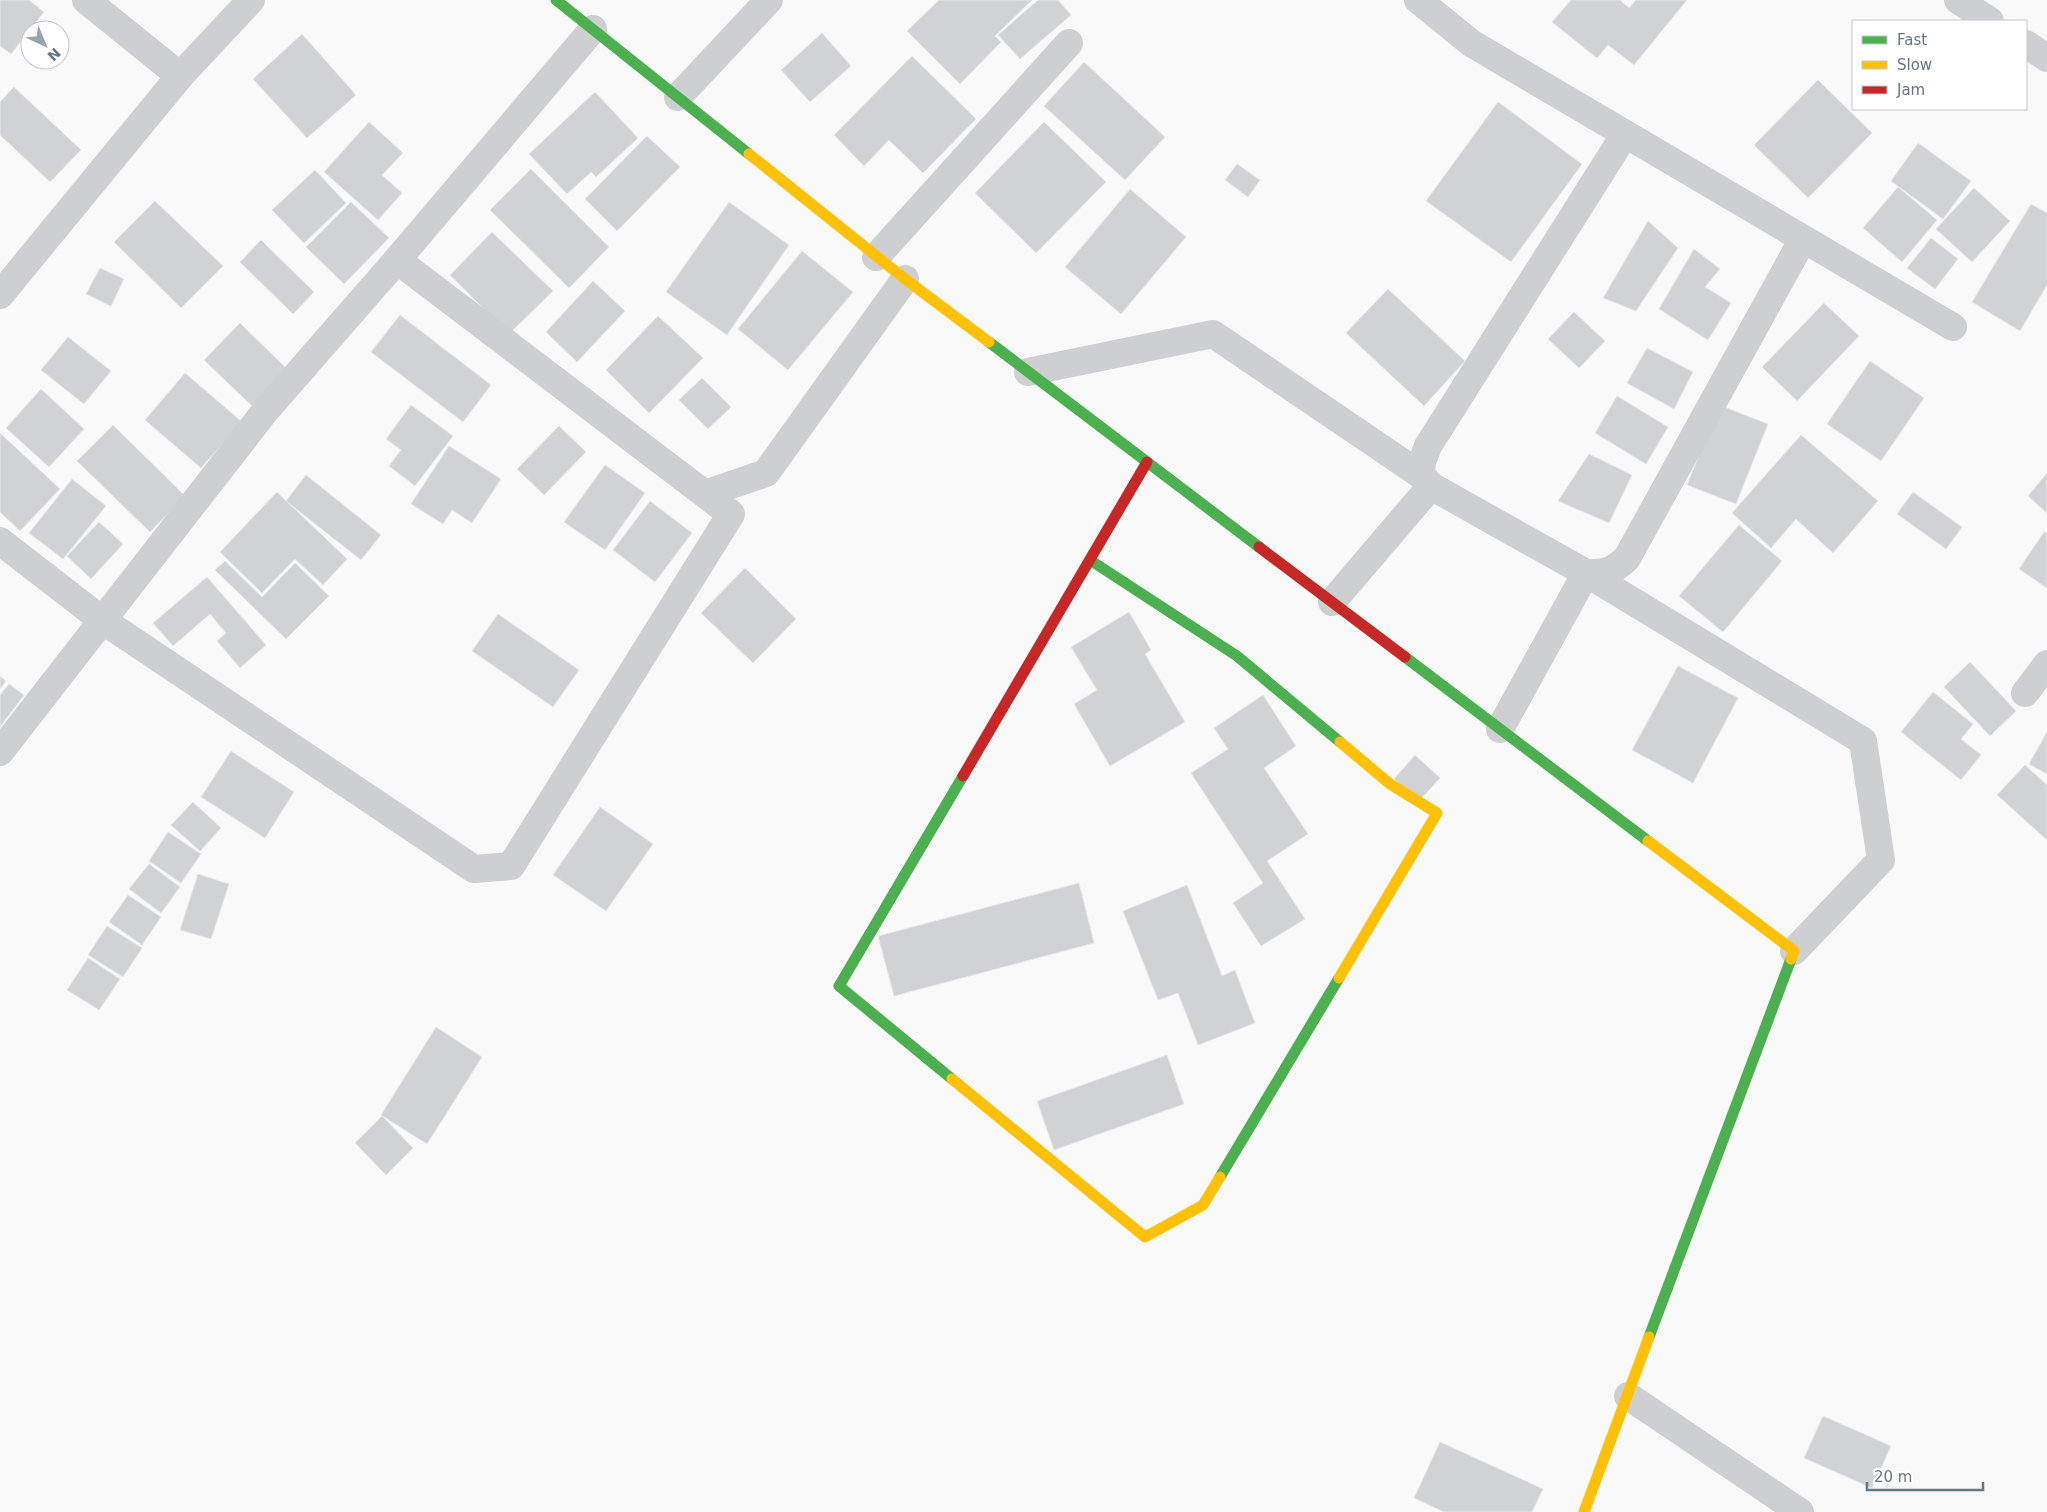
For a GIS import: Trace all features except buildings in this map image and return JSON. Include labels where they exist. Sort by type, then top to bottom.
[{"type":"street","points":[[86,0],[180,76]]},
{"type":"street","points":[[0,295],[180,76],[251,0]]},
{"type":"street","points":[[556,0],[876,257],[1794,951]]},
{"type":"street","points":[[678,97],[769,0]]},
{"type":"street","points":[[1418,0],[1471,43],[1953,327]]},
{"type":"street","points":[[1958,0],[1988,20]]},
{"type":"street","points":[[0,752],[266,410],[398,260],[592,29]]},
{"type":"street","points":[[876,257],[1069,43]]},
{"type":"street","points":[[2027,45],[2047,58]]},
{"type":"street","points":[[1426,480],[1422,462],[1428,446],[1625,134]]},
{"type":"street","points":[[1586,573],[1601,574],[1616,569],[1627,558],[1804,239]]},
{"type":"street","points":[[0,541],[102,620],[474,869],[511,866],[731,514],[398,260]]},
{"type":"street","points":[[705,494],[766,474],[905,279]]},
{"type":"street","points":[[1028,372],[1213,334],[1426,480],[1586,573],[1862,741],[1880,860],[1794,951],[1584,1512]]},
{"type":"street","points":[[1090,560],[1237,656],[1390,784],[1437,813],[1203,1205],[1145,1237],[839,986],[1147,462]]},
{"type":"street","points":[[1332,602],[1426,480]]},
{"type":"street","points":[[1500,729],[1586,573]]},
{"type":"street","points":[[2025,693],[2047,664]]},
{"type":"street","points":[[1628,1396],[1800,1512]]},
{"type":"traffic: fast","points":[[556,0],[749,154]]},
{"type":"traffic: fast","points":[[989,342],[1259,547]]},
{"type":"traffic: fast","points":[[1090,560],[1237,656],[1340,742]]},
{"type":"traffic: fast","points":[[1405,657],[1648,841]]},
{"type":"traffic: fast","points":[[952,1079],[839,986],[963,776]]},
{"type":"traffic: fast","points":[[1649,1337],[1791,959]]},
{"type":"traffic: fast","points":[[1220,1177],[1339,978]]},
{"type":"traffic: slow","points":[[749,154],[905,279],[989,342]]},
{"type":"traffic: slow","points":[[1339,978],[1437,813],[1390,784],[1340,742]]},
{"type":"traffic: slow","points":[[1648,841],[1794,951],[1791,959]]},
{"type":"traffic: slow","points":[[952,1079],[1145,1237],[1203,1205],[1220,1177]]},
{"type":"traffic: slow","points":[[1584,1512],[1649,1337]]},
{"type":"traffic: jam","points":[[963,776],[1147,462]]},
{"type":"traffic: jam","points":[[1259,547],[1405,657]]}]
